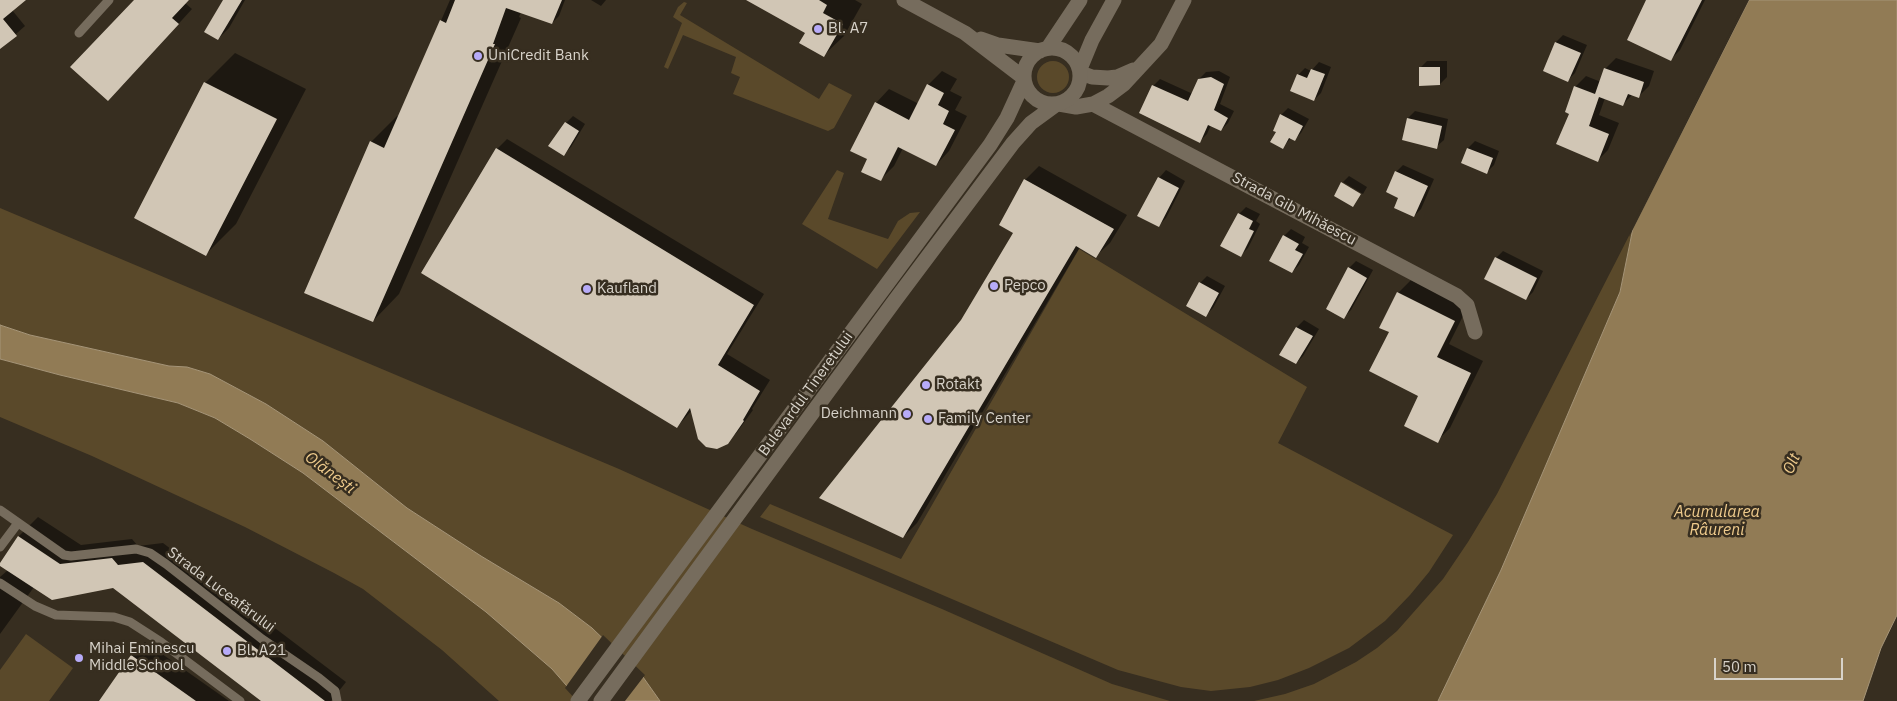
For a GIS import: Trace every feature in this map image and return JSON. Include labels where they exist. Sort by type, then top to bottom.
[{"type":"main road","points":[[904,0],[965,33],[998,45],[1044,50],[1058,48],[1068,52],[1075,60],[1080,71],[1101,78],[1117,77],[1135,69],[1144,62]]},
{"type":"main road","name":"Bulevardul Tineretului","points":[[578,701],[990,145],[1007,118],[1024,79],[1028,62],[1044,50],[1080,0]]},
{"type":"main road","name":"Bulevardul Tineretului","points":[[602,701],[1013,143],[1031,123],[1058,104],[1066,102],[1076,92],[1079,86],[1080,71],[1092,40],[1114,0]]},
{"type":"main road","points":[[965,33],[1024,79],[1026,88],[1036,99],[1050,105],[1058,104],[1076,107],[1093,104],[1124,84],[1161,44],[1184,0]]},
{"type":"main road","name":"Strada Gib Mihăescu","points":[[1093,104],[1457,296],[1467,305],[1476,332]]},
{"type":"lane","points":[[79,33],[109,0]]},
{"type":"lane","name":"Strada Luceafărului","points":[[0,510],[64,555],[136,550],[150,554],[166,564],[262,639],[319,678],[334,691],[337,701]]},
{"type":"lane","points":[[0,547],[18,523]]},
{"type":"lane","points":[[0,583],[35,606],[56,615],[114,617],[130,622],[161,642],[240,701]]},
{"type":"shaded area","points":[[684,2],[687,3],[680,15],[819,99],[829,83],[852,95],[834,128],[828,131],[733,94],[740,77],[731,73],[736,57],[683,35],[668,69],[664,67],[682,23],[673,17],[678,7]]},
{"type":"shaded area","points":[[1053,61],[1065,65],[1069,77],[1065,89],[1053,93],[1041,89],[1037,77],[1041,65]]},
{"type":"shaded area","points":[[837,170],[844,173],[828,219],[888,239],[898,221],[910,213],[920,212],[877,269],[802,224]]},
{"type":"shaded area","points":[[0,208],[619,469],[752,529],[942,609],[1112,684],[1170,701],[660,701],[643,677],[592,628],[559,603],[407,508],[323,441],[266,404],[210,374],[187,367],[169,366],[30,335],[0,325]]},
{"type":"shaded area","points":[[1633,228],[1620,292],[1501,570],[1438,701],[1254,701],[1285,694],[1314,684],[1356,662],[1397,631],[1443,579],[1497,494]]},
{"type":"shaded area","points":[[1079,249],[1307,387],[1278,443],[1453,535],[1429,572],[1410,595],[1385,621],[1349,648],[1309,668],[1278,680],[1250,687],[1211,691],[1181,687],[1118,670],[760,517],[770,504],[901,559]]},
{"type":"shaded area","points":[[0,359],[178,403],[215,418],[303,473],[486,612],[552,669],[580,701],[499,701],[442,650],[363,589],[245,527],[92,456],[0,417]]},
{"type":"shaded area","points":[[26,634],[73,668],[49,701],[0,701],[0,670]]},
{"type":"water","name":"Acumularea Râureni","points":[[1749,0],[1897,0],[1897,615],[1881,648],[1863,701],[1438,701],[1501,570],[1620,292],[1633,228]]},
{"type":"water","name":"Olănești","points":[[0,325],[30,335],[169,366],[187,367],[210,374],[266,404],[323,441],[407,508],[559,603],[592,628],[643,677],[660,701],[580,701],[552,669],[486,612],[303,473],[215,418],[178,403],[0,359]]},
{"type":"pier","points":[[1746,0],[1749,0],[1629,237],[1631,227]]},
{"type":"pier","points":[[603,635],[645,675],[625,701],[577,701],[565,688]]},
{"type":"building","points":[[0,0],[26,0],[3,19],[17,36],[0,49]]},
{"type":"building","points":[[134,0],[189,0],[172,18],[179,24],[108,101],[70,67]]},
{"type":"building","points":[[223,0],[242,0],[218,40],[204,32]]},
{"type":"building","points":[[455,0],[562,0],[552,24],[506,8],[493,44],[495,44],[373,322],[304,293],[370,141],[384,148],[440,20],[446,23]]},
{"type":"building","name":"Bl. A7","points":[[746,0],[819,0],[827,5],[823,13],[843,24],[824,57],[799,43],[805,33]]},
{"type":"building","points":[[1646,0],[1702,0],[1671,61],[1627,40]]},
{"type":"building","points":[[1555,42],[1581,53],[1568,82],[1543,71]]},
{"type":"building","points":[[1419,67],[1440,67],[1440,85],[1419,86]]},
{"type":"building","points":[[1604,68],[1644,82],[1639,98],[1628,94],[1623,106],[1599,97],[1589,126],[1609,134],[1598,162],[1556,144],[1569,114],[1565,112],[1574,86],[1595,94]]},
{"type":"building","points":[[1311,69],[1325,74],[1314,101],[1290,91],[1297,74],[1307,78]]},
{"type":"building","points":[[1211,77],[1224,84],[1214,110],[1228,118],[1221,131],[1208,125],[1200,143],[1139,113],[1152,85],[1188,101],[1198,79]]},
{"type":"building","points":[[204,82],[277,119],[206,256],[134,218]]},
{"type":"building","points":[[927,84],[944,93],[938,105],[949,111],[943,124],[955,130],[936,166],[898,147],[881,181],[861,172],[867,159],[850,151],[875,102],[909,120]]},
{"type":"building","points":[[1280,114],[1303,126],[1295,141],[1289,138],[1283,149],[1270,142],[1276,132],[1273,131]]},
{"type":"building","points":[[1407,118],[1442,126],[1437,149],[1402,140]]},
{"type":"building","points":[[565,122],[579,131],[564,156],[548,146]]},
{"type":"building","name":"Kaufland","points":[[496,148],[754,305],[718,365],[760,391],[744,421],[728,444],[717,449],[706,447],[698,439],[690,408],[677,428],[421,273]]},
{"type":"building","points":[[1467,148],[1493,158],[1487,174],[1461,163]]},
{"type":"building","points":[[1395,171],[1428,186],[1414,217],[1394,208],[1398,198],[1386,192]]},
{"type":"building","points":[[1158,177],[1179,188],[1159,227],[1137,216]]},
{"type":"building","name":"Family Center","points":[[1024,179],[1114,229],[1096,258],[1076,246],[903,538],[819,498],[961,320],[1013,233],[999,225]]},
{"type":"building","points":[[1341,182],[1361,194],[1353,207],[1334,196]]},
{"type":"building","points":[[1238,213],[1253,221],[1249,229],[1254,231],[1241,257],[1220,246]]},
{"type":"building","points":[[1283,235],[1299,244],[1295,250],[1303,254],[1292,273],[1269,261]]},
{"type":"building","points":[[1495,257],[1537,278],[1526,300],[1484,279]]},
{"type":"building","points":[[1348,267],[1367,278],[1344,319],[1326,309]]},
{"type":"building","points":[[1199,282],[1219,293],[1206,317],[1186,306]]},
{"type":"building","points":[[1397,292],[1455,321],[1437,357],[1471,373],[1438,443],[1404,426],[1418,396],[1369,371],[1389,332],[1379,328]]},
{"type":"building","points":[[1296,327],[1313,336],[1296,364],[1279,355]]},
{"type":"building","name":"Bl. A21","points":[[18,536],[60,564],[112,558],[118,565],[143,562],[325,701],[261,701],[113,588],[52,600],[0,566],[0,563]]},
{"type":"building","points":[[131,655],[196,701],[99,701]]},
{"type":"place","name":"Bl. A7","points":[[818,29]]},
{"type":"place","name":"UniCredit Bank","points":[[478,56]]},
{"type":"place","name":"Pepco","points":[[994,286]]},
{"type":"place","name":"Kaufland","points":[[587,289]]},
{"type":"place","name":"Rotakt","points":[[926,385]]},
{"type":"place","name":"Deichmann","points":[[907,414]]},
{"type":"place","name":"Family Center","points":[[928,419]]},
{"type":"place","name":"Bl. A21","points":[[227,651]]},
{"type":"place","name":"Mihai Eminescu Middle School","points":[[79,658]]},
{"type":"water label","name":"Olt","points":[[1792,464]]}]
